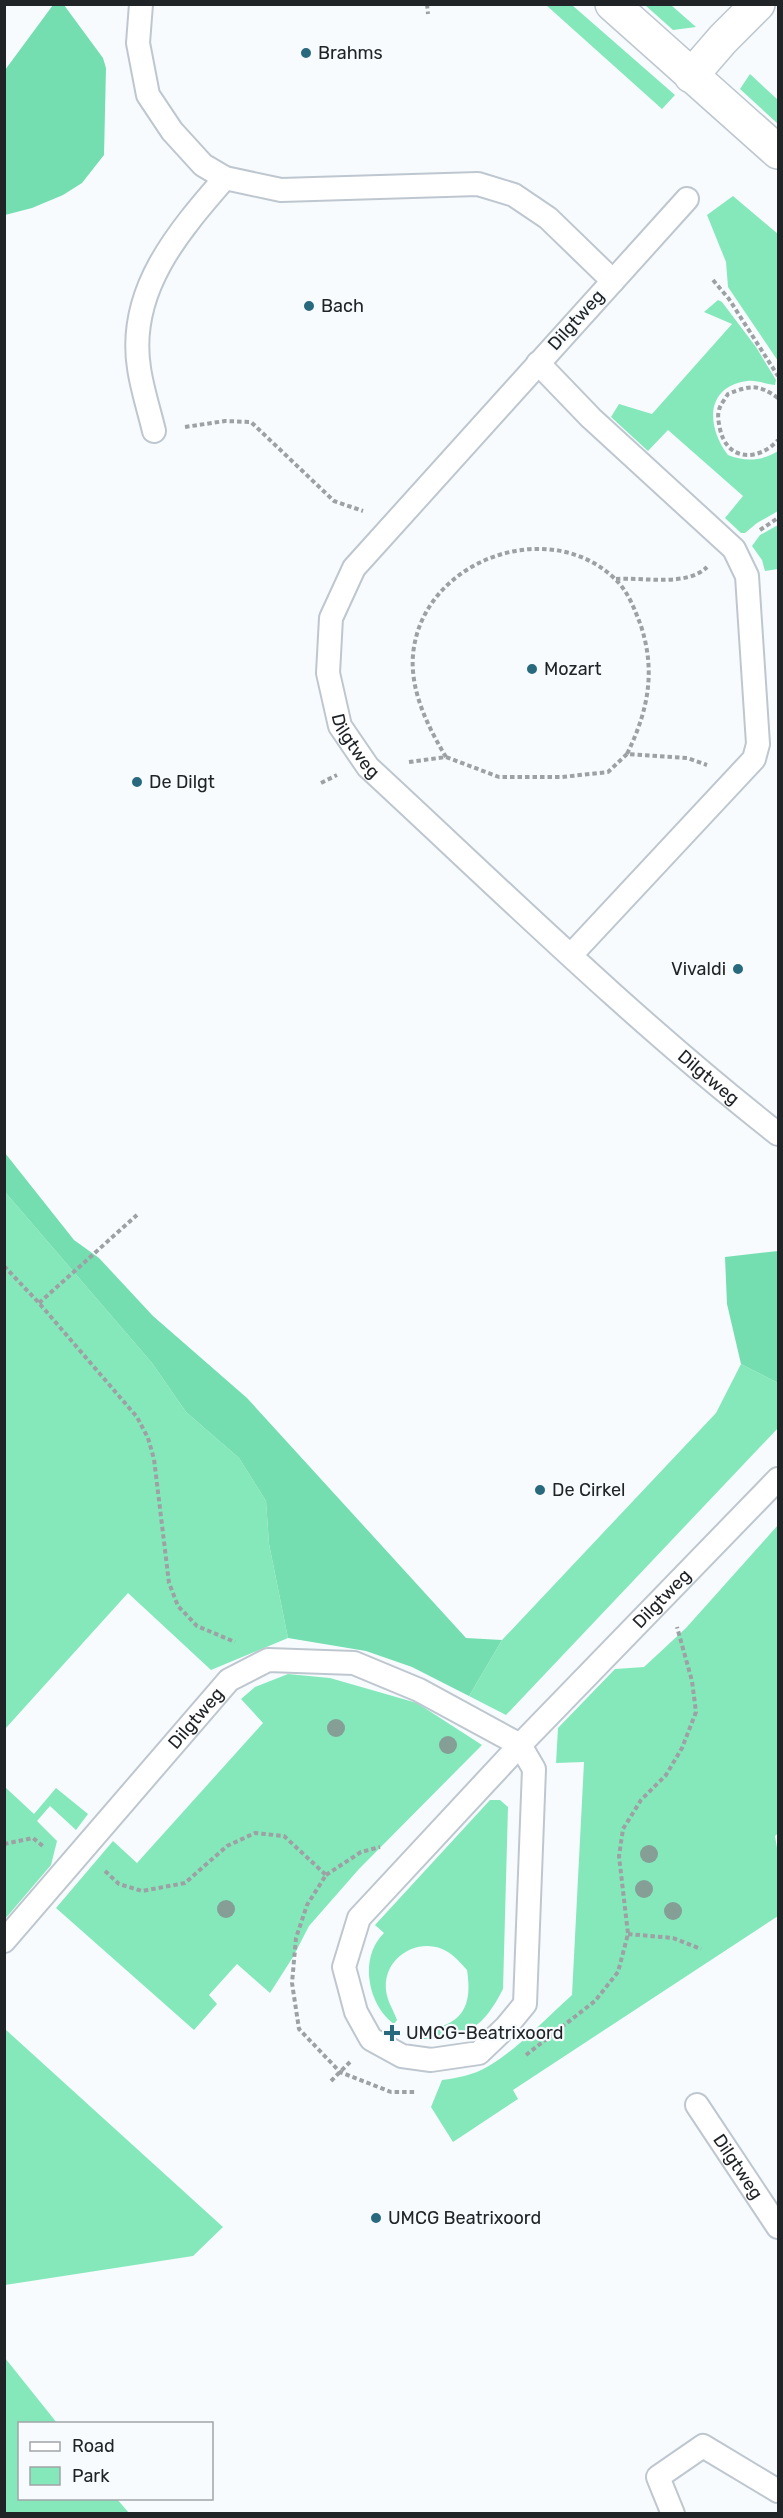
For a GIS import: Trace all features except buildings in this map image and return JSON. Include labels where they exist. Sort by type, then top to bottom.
[{"type":"street","points":[[612,4],[778,152]]},
{"type":"street","points":[[691,76],[758,4]]},
{"type":"lane","name":"Dilgtweg","points":[[141,4],[138,43],[148,95],[172,131],[203,165],[225,178],[281,190],[478,184],[514,195],[548,218],[613,280]]},
{"type":"lane","points":[[154,431],[138,367],[138,333],[145,295],[159,263],[189,219],[225,178]]},
{"type":"lane","name":"Dilgtweg","points":[[687,199],[354,568],[331,618],[328,673],[340,726],[368,767],[646,1024],[778,1134]]},
{"type":"lane","points":[[538,363],[591,418],[734,549],[747,576],[758,744],[754,759],[571,955]]},
{"type":"lane","name":"Dilgtweg","points":[[4,1941],[229,1680],[268,1660],[354,1663],[419,1690],[520,1744],[534,1769],[525,2004],[506,2027],[479,2053],[431,2060],[402,2056],[371,2039],[356,2012],[344,1967],[359,1918],[520,1744],[778,1479]]},
{"type":"lane","name":"Dilgtweg","points":[[697,2105],[778,2227]]},
{"type":"lane","points":[[673,2514],[658,2477],[703,2446],[778,2491]]},
{"type":"path","points":[[427,4],[428,14]]},
{"type":"path","points":[[714,279],[778,376]]},
{"type":"path","points":[[778,398],[763,388],[749,386],[728,394],[719,410],[718,421],[723,440],[729,450],[743,455],[759,453],[773,446],[778,440]]},
{"type":"path","points":[[154,431],[225,421],[251,422],[334,501],[362,511],[406,510]]},
{"type":"path","points":[[406,762],[446,758],[499,777],[562,777],[608,772],[627,754],[636,734],[650,678],[647,645],[634,605],[616,579],[593,562],[569,552],[538,548],[508,551],[481,560],[457,575],[436,596],[419,629],[413,655],[416,689],[427,725],[446,758]]},
{"type":"path","points":[[627,754],[687,758],[717,768]]},
{"type":"path","points":[[39,1303],[137,1215]]},
{"type":"path","points":[[4,1266],[126,1403],[148,1438],[154,1459],[170,1584],[178,1606],[197,1626],[233,1641],[268,1660]]},
{"type":"path","points":[[520,2060],[596,2001],[618,1972],[628,1934],[619,1856],[623,1829],[641,1800],[666,1775],[682,1748],[696,1712],[692,1681],[668,1593]]},
{"type":"path","points":[[4,1844],[33,1838],[75,1858],[119,1884],[142,1891],[185,1883],[227,1846],[255,1833],[284,1836],[326,1875],[307,1905],[296,1938],[292,1983],[299,2029],[340,2072],[391,2092],[426,2092]]},
{"type":"path","points":[[628,1934],[672,1938],[701,1949]]},
{"type":"green space","points":[[53,5],[64,5],[103,58],[106,68],[104,155],[82,183],[63,195],[32,208],[5,215],[5,70]]},
{"type":"green space","points":[[546,5],[572,5],[675,95],[662,109]]},
{"type":"green space","points":[[645,5],[671,5],[696,27],[673,30]]},
{"type":"green space","points":[[750,74],[778,100],[778,124],[740,89]]},
{"type":"green space","points":[[733,196],[778,234],[778,361],[728,287],[726,262],[707,215]]},
{"type":"green space","points":[[718,300],[722,302],[756,347],[776,380],[775,385],[747,381],[733,385],[723,391],[714,410],[713,421],[716,433],[728,455],[741,459],[753,459],[766,457],[778,451],[778,511],[745,533],[741,533],[725,518],[743,496],[668,430],[648,451],[611,417],[619,404],[652,414],[732,324],[704,312]]},
{"type":"green space","points":[[778,525],[778,569],[765,571],[762,560],[752,546],[760,535]]},
{"type":"green space","points":[[5,1153],[74,1240],[99,1258],[153,1316],[247,1398],[466,1638],[502,1640],[469,1696],[412,1667],[366,1651],[288,1638],[269,1544],[266,1501],[239,1458],[186,1412],[152,1363],[5,1192]]},
{"type":"green space","points":[[5,1192],[152,1363],[186,1412],[239,1458],[266,1501],[269,1544],[288,1638],[211,1670],[128,1593],[5,1729]]},
{"type":"green space","points":[[778,1251],[778,1383],[741,1364],[727,1304],[725,1257]]},
{"type":"green space","points":[[741,1364],[778,1383],[778,1428],[506,1715],[469,1696],[502,1640],[716,1413]]},
{"type":"green space","points":[[778,1525],[778,1833],[775,1836],[778,1854],[778,1916],[513,2090],[518,2099],[453,2142],[431,2107],[442,2080],[471,2074],[498,2060],[572,1995],[584,1762],[556,1763],[558,1728],[615,1669],[644,1667],[686,1628]]},
{"type":"green space","points":[[288,1674],[330,1678],[417,1703],[482,1745],[359,1869],[309,1926],[270,1993],[237,1964],[209,1995],[217,2004],[194,2030],[56,1908],[113,1841],[137,1863],[263,1723],[241,1699],[255,1687]]},
{"type":"green space","points":[[5,1787],[34,1814],[56,1788],[88,1814],[76,1830],[50,1806],[37,1821],[57,1841],[51,1865],[5,1919]]},
{"type":"green space","points":[[490,1800],[500,1800],[508,1807],[503,1989],[488,2013],[472,2028],[452,2036],[424,2039],[422,2031],[455,2019],[466,2005],[467,1970],[449,1953],[431,1946],[411,1949],[402,1954],[395,1961],[386,1979],[388,1998],[397,2020],[394,2024],[385,2015],[372,1993],[369,1967],[371,1955],[376,1943],[384,1933],[375,1925]]},
{"type":"green space","points":[[5,2029],[223,2227],[193,2256],[5,2285]]},
{"type":"green space","points":[[5,2358],[56,2422],[18,2422],[18,2500],[118,2500],[129,2513],[5,2513]]},
{"type":"place","name":"Brahms","points":[[306,53]]},
{"type":"place","name":"Bach","points":[[309,306]]},
{"type":"place","name":"Mozart","points":[[532,669]]},
{"type":"place","name":"De Dilgt","points":[[137,782]]},
{"type":"place","name":"Vivaldi","points":[[738,969]]},
{"type":"place","name":"De Cirkel","points":[[540,1490]]},
{"type":"place","name":"UMCG-Beatrixoord","points":[[392,2033]]},
{"type":"place","name":"UMCG Beatrixoord","points":[[376,2218]]}]
